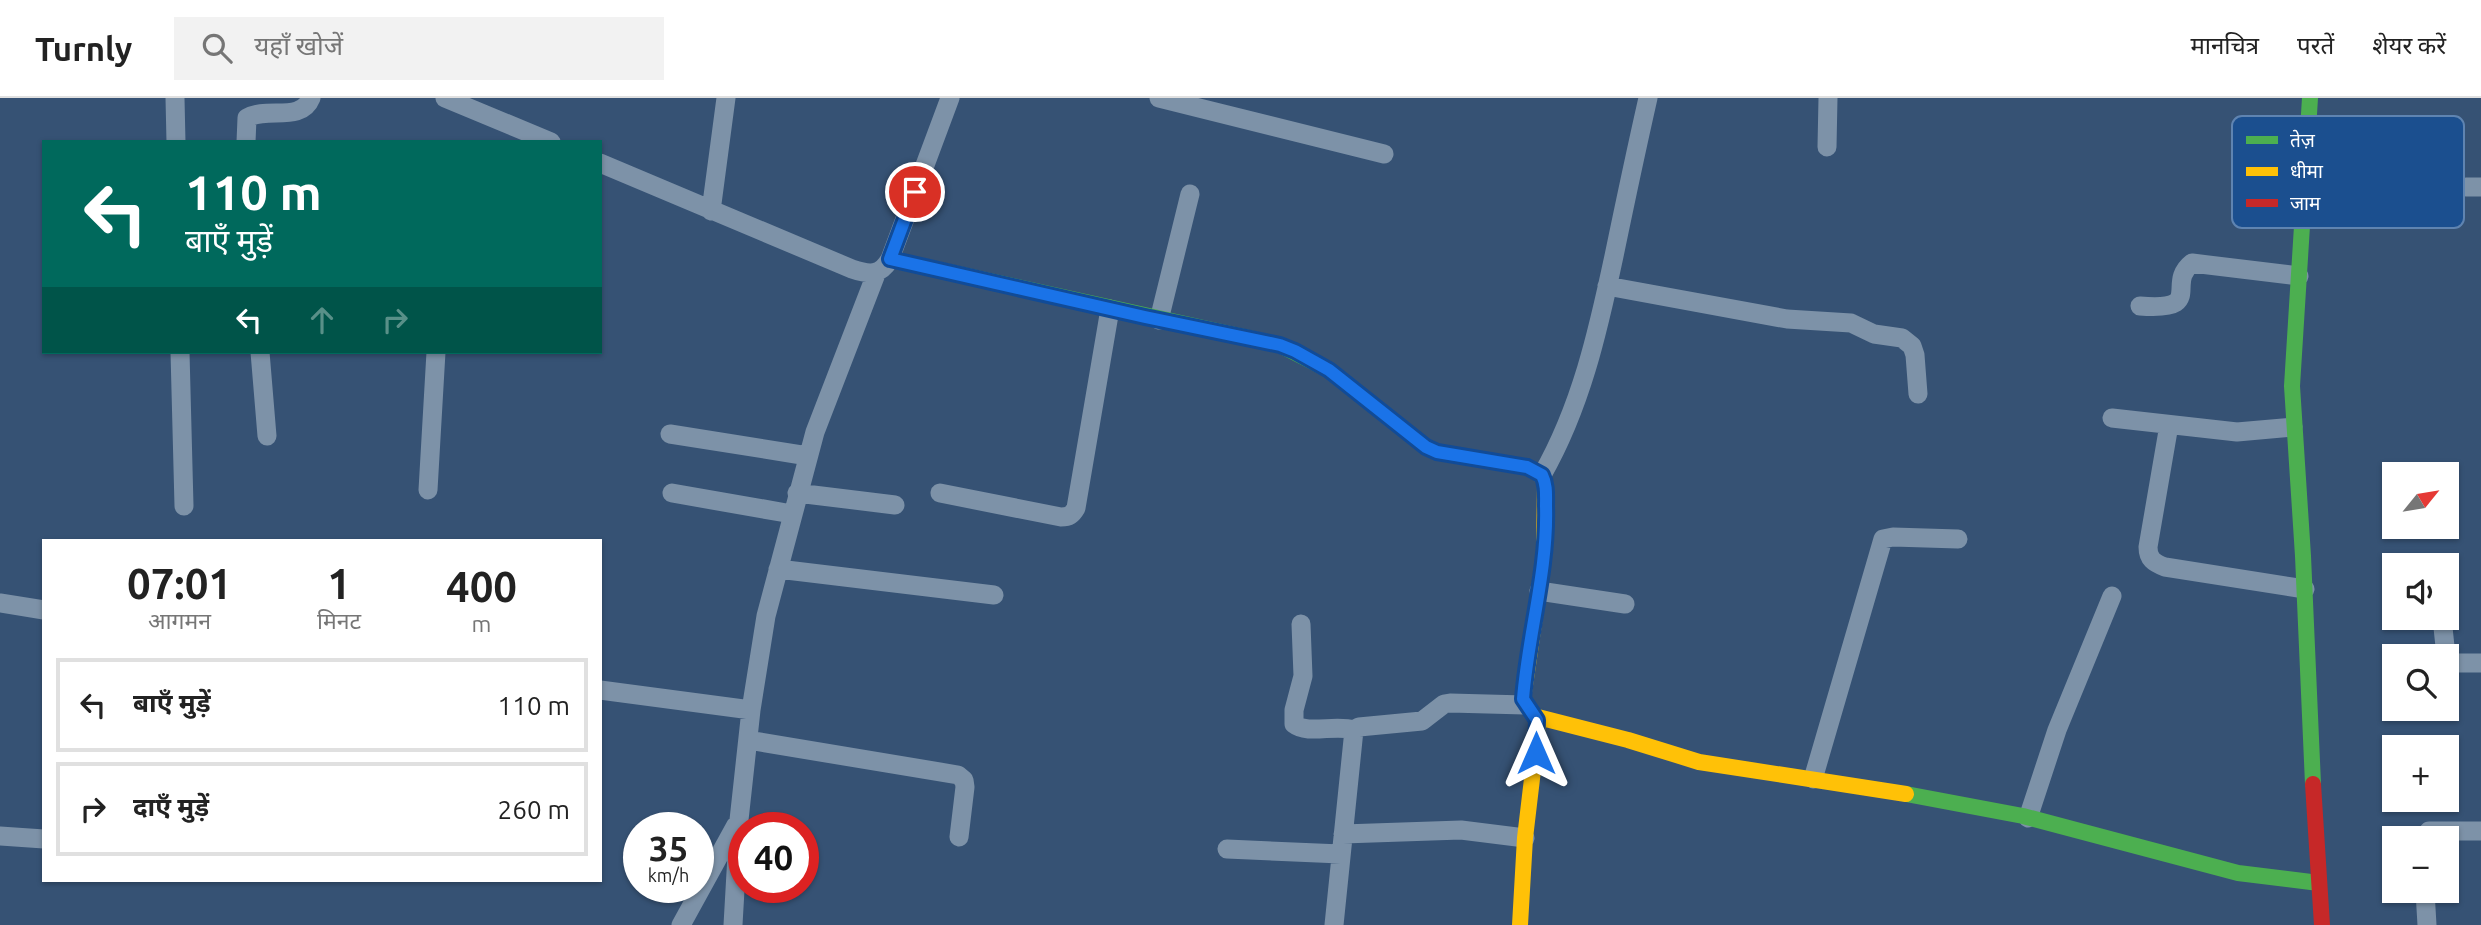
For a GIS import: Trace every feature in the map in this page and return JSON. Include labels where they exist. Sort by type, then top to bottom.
[{"type":"street","points":[[175,98],[176,140]]},
{"type":"street","points":[[246,140],[247,118],[261,113],[304,109],[311,98]]},
{"type":"street","points":[[445,98],[502,132],[541,140]]},
{"type":"street","points":[[712,211],[726,98]]},
{"type":"street","points":[[602,164],[852,269],[876,274],[885,269],[890,259],[950,98]]},
{"type":"street","points":[[1159,98],[1384,154]]},
{"type":"street","points":[[1520,925],[1525,838],[1538,728],[1523,699],[1547,525],[1546,489],[1542,475],[1557,449],[1571,414],[1596,335],[1648,98]]},
{"type":"street","points":[[1827,147],[1828,98]]},
{"type":"street","points":[[2309,116],[2310,98]]},
{"type":"street","points":[[1159,320],[1189,194]]},
{"type":"street","points":[[2302,228],[2292,386],[2293,427],[2301,518],[2322,925]]},
{"type":"street","points":[[890,259],[1264,341],[1295,351],[1347,383],[1426,447],[1437,452],[1527,467],[1542,475]]},
{"type":"street","points":[[2140,306],[2165,308],[2176,303],[2180,297],[2185,272],[2192,263],[2299,276]]},
{"type":"street","points":[[740,812],[751,710],[766,616],[797,493],[827,397],[876,274]]},
{"type":"street","points":[[1607,286],[1787,319],[1851,323],[1874,334],[1902,338],[1912,346],[1915,355],[1917,394]]},
{"type":"street","points":[[940,493],[1061,517],[1068,517],[1073,513],[1110,309]]},
{"type":"street","points":[[180,354],[184,506]]},
{"type":"street","points":[[260,354],[267,436]]},
{"type":"street","points":[[428,490],[436,354]]},
{"type":"street","points":[[2112,418],[2236,432],[2293,427]]},
{"type":"street","points":[[2169,425],[2148,547],[2148,555],[2154,563],[2305,589]]},
{"type":"street","points":[[670,434],[808,456]]},
{"type":"street","points":[[797,493],[895,505]]},
{"type":"street","points":[[672,494],[792,514]]},
{"type":"street","points":[[1813,779],[1884,539],[1958,539]]},
{"type":"street","points":[[778,569],[994,595]]},
{"type":"street","points":[[1539,591],[1625,604]]},
{"type":"street","points":[[2028,818],[2057,730],[2112,596]]},
{"type":"street","points":[[0,603],[42,610]]},
{"type":"street","points":[[1301,624],[1303,676],[1294,710],[1294,724],[1304,730],[1339,726],[1354,730],[1359,727],[1422,721],[1444,704],[1450,703],[1530,710],[1699,762],[1961,803],[2238,873],[2319,883]]},
{"type":"street","points":[[2459,663],[2481,663]]},
{"type":"street","points":[[602,690],[751,710]]},
{"type":"street","points":[[1334,925],[1354,730]]},
{"type":"street","points":[[748,740],[958,775],[964,780],[965,787],[960,837]]},
{"type":"street","points":[[1227,849],[1342,844],[1461,830],[1525,838]]},
{"type":"street","points":[[2459,831],[2481,831]]},
{"type":"street","points":[[0,836],[42,839]]},
{"type":"street","points":[[681,925],[728,840]]},
{"type":"street","points":[[733,925],[734,903]]},
{"type":"street","points":[[2426,903],[2427,925]]},
{"type":"traffic: fast","points":[[2309,116],[2310,98]]},
{"type":"traffic: fast","points":[[2302,228],[2292,386],[2313,784]]},
{"type":"traffic: fast","points":[[890,259],[1280,345],[1329,370],[1426,447],[1437,452],[1527,467],[1542,475],[1545,485]]},
{"type":"traffic: fast","points":[[1906,794],[2023,816],[2238,873],[2319,883]]},
{"type":"traffic: slow","points":[[1520,925],[1525,838],[1538,728],[1537,720],[1523,699],[1544,555],[1545,485]]},
{"type":"traffic: slow","points":[[1534,716],[1628,740],[1699,762],[1906,794]]},
{"type":"traffic: jam","points":[[2313,784],[2322,925]]},
{"type":"route","points":[[915,192],[890,259],[1280,345],[1329,370],[1426,447],[1437,452],[1527,467],[1542,475],[1546,489],[1547,525],[1523,699],[1537,720],[1536,753]]}]
